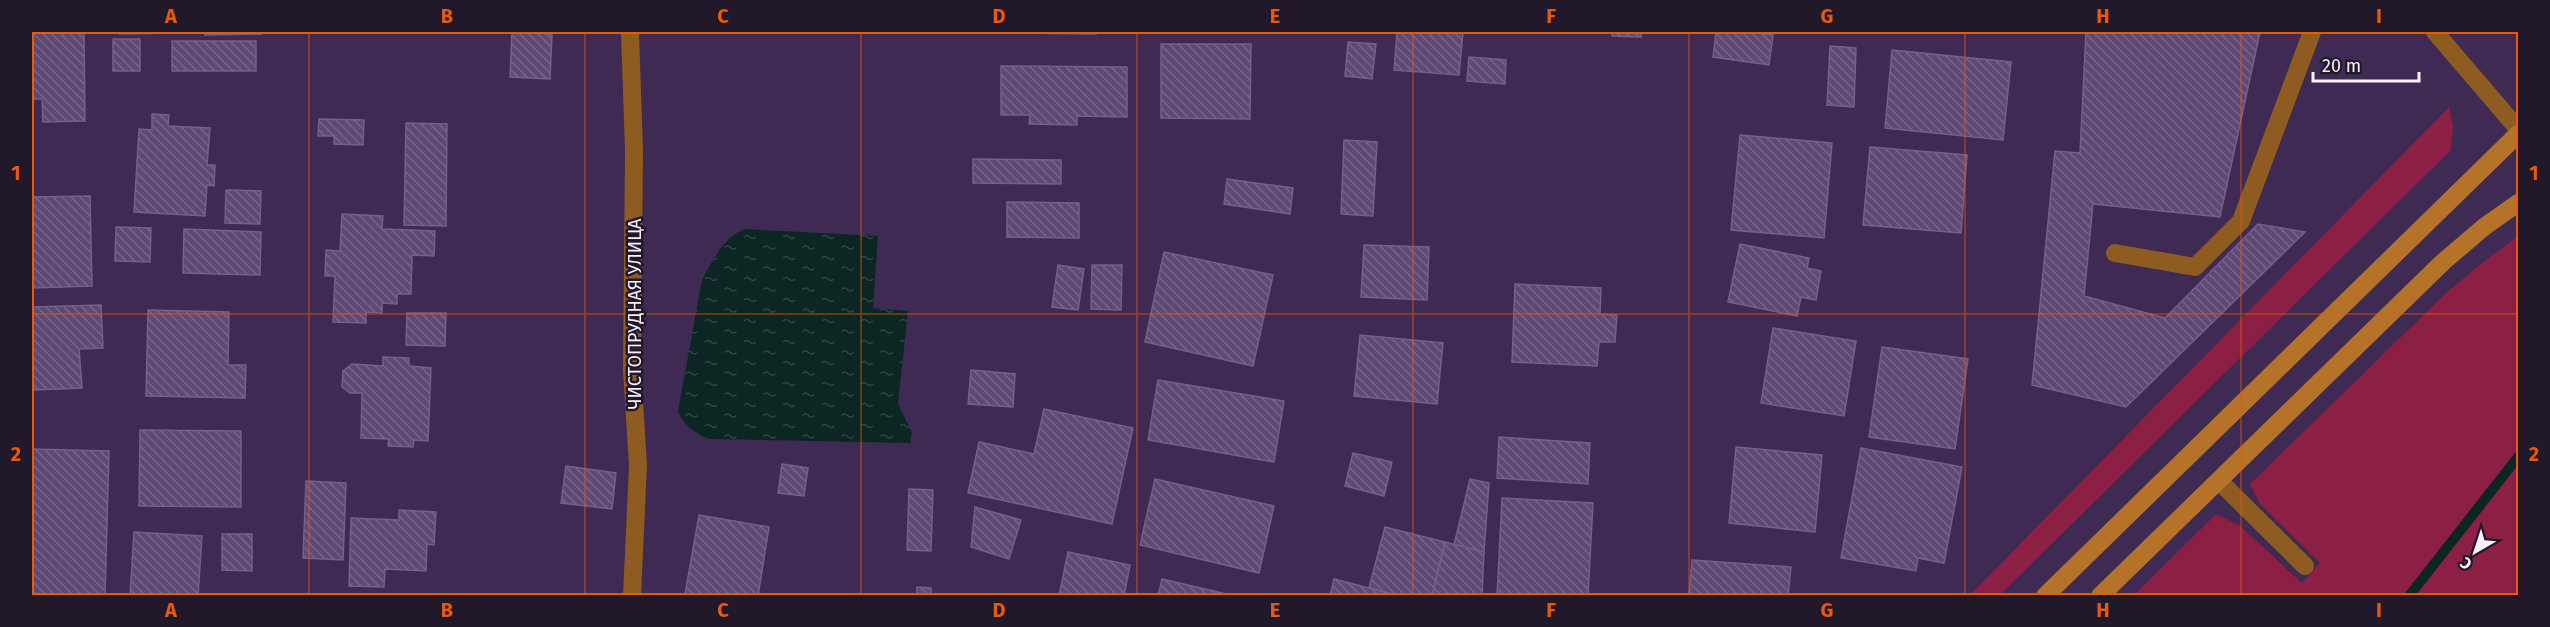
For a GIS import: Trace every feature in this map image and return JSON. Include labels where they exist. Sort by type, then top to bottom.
[{"type":"main road","points":[[2045,596],[2518,134]]},
{"type":"main road","points":[[2100,596],[2443,262],[2484,227],[2518,203]]},
{"type":"street","name":"ЧИСТОПРУДНАЯ УЛИЦА","points":[[630,32],[634,151],[632,369],[638,465],[632,596]]},
{"type":"street","points":[[2115,253],[2195,267],[2241,221],[2312,32]]},
{"type":"street","points":[[2435,32],[2518,129]]},
{"type":"street","points":[[2219,481],[2305,566]]},
{"type":"shaded area","points":[[2449,107],[2453,127],[2451,150],[2000,595],[1970,595]]},
{"type":"shaded area","points":[[2518,236],[2518,595],[2134,595],[2216,514],[2239,525],[2302,583],[2320,563],[2260,504],[2250,484],[2447,292]]},
{"type":"water","points":[[745,229],[878,236],[873,308],[908,311],[898,404],[912,433],[910,443],[709,439],[686,424],[678,411],[702,280],[725,243]]},
{"type":"building","points":[[32,32],[84,32],[85,121],[43,122],[42,99],[32,99]]},
{"type":"building","points":[[120,32],[174,32],[174,33],[120,34]]},
{"type":"building","points":[[205,32],[261,32],[261,34],[205,35]]},
{"type":"building","points":[[512,32],[552,34],[550,79],[510,77]]},
{"type":"building","points":[[1096,32],[1096,34],[1015,33]]},
{"type":"building","points":[[1397,32],[1463,32],[1459,75],[1394,70]]},
{"type":"building","points":[[1612,32],[1642,32],[1641,37],[1612,36]]},
{"type":"building","points":[[1716,32],[1773,35],[1769,65],[1713,57]]},
{"type":"building","points":[[2086,32],[2260,32],[2220,217],[2093,204],[2084,296],[2165,318],[2258,224],[2305,232],[2126,407],[2032,385],[2055,151],[2080,153]]},
{"type":"building","points":[[113,39],[140,39],[140,71],[113,71]]},
{"type":"building","points":[[172,41],[256,41],[256,71],[172,71]]},
{"type":"building","points":[[1348,42],[1376,44],[1372,79],[1345,76]]},
{"type":"building","points":[[1161,44],[1251,44],[1250,119],[1161,118]]},
{"type":"building","points":[[1830,46],[1856,48],[1854,107],[1827,105]]},
{"type":"building","points":[[1892,50],[2011,62],[2003,140],[1885,128]]},
{"type":"building","points":[[1469,57],[1506,60],[1505,84],[1467,81]]},
{"type":"building","points":[[1001,66],[1127,67],[1127,117],[1077,116],[1077,125],[1029,124],[1030,115],[1001,115]]},
{"type":"building","points":[[152,114],[169,115],[168,126],[210,128],[207,165],[215,165],[214,186],[207,185],[205,216],[134,212],[139,129],[152,130]]},
{"type":"building","points":[[319,119],[364,120],[363,145],[334,144],[334,136],[318,136]]},
{"type":"building","points":[[406,123],[447,124],[446,226],[404,225]]},
{"type":"building","points":[[1740,135],[1832,143],[1824,238],[1731,230]]},
{"type":"building","points":[[1344,140],[1377,142],[1373,216],[1341,214]]},
{"type":"building","points":[[1870,147],[1967,155],[1961,233],[1863,225]]},
{"type":"building","points":[[973,159],[1061,160],[1061,184],[973,183]]},
{"type":"building","points":[[1227,179],[1293,188],[1290,214],[1224,204]]},
{"type":"building","points":[[226,190],[261,191],[260,224],[225,223]]},
{"type":"building","points":[[90,196],[92,286],[32,288],[32,197]]},
{"type":"building","points":[[1007,202],[1079,203],[1079,238],[1007,237]]},
{"type":"building","points":[[342,214],[383,216],[382,229],[435,231],[434,256],[412,255],[411,294],[397,294],[397,304],[382,303],[382,313],[366,312],[366,323],[333,322],[335,276],[325,276],[326,250],[340,251]]},
{"type":"building","points":[[116,227],[151,228],[150,262],[115,261]]},
{"type":"building","points":[[184,229],[261,232],[260,275],[183,273]]},
{"type":"building","points":[[1740,244],[1809,258],[1807,268],[1821,271],[1816,300],[1801,297],[1797,316],[1728,302]]},
{"type":"building","points":[[1364,245],[1429,247],[1427,300],[1361,297]]},
{"type":"building","points":[[1164,252],[1273,275],[1253,366],[1145,342]]},
{"type":"building","points":[[1058,265],[1084,269],[1078,310],[1052,307]]},
{"type":"building","points":[[1092,265],[1122,265],[1121,310],[1091,309]]},
{"type":"building","points":[[1515,284],[1601,288],[1600,314],[1617,315],[1615,342],[1599,342],[1597,366],[1512,362]]},
{"type":"building","points":[[101,305],[103,348],[79,349],[82,388],[35,390],[32,387],[32,307]]},
{"type":"building","points":[[148,310],[229,312],[228,365],[246,365],[245,398],[146,396]]},
{"type":"building","points":[[407,313],[446,313],[445,346],[406,345]]},
{"type":"building","points":[[1773,328],[1856,341],[1844,416],[1761,403]]},
{"type":"building","points":[[1360,335],[1443,343],[1437,404],[1354,396]]},
{"type":"building","points":[[1882,347],[1968,359],[1955,449],[1869,437]]},
{"type":"building","points":[[383,357],[409,358],[409,366],[431,368],[428,441],[414,440],[413,447],[388,446],[389,439],[361,438],[362,393],[350,393],[342,387],[343,371],[352,364],[383,366]]},
{"type":"building","points":[[971,370],[1015,374],[1013,407],[968,404]]},
{"type":"building","points":[[1158,380],[1284,401],[1274,462],[1148,440]]},
{"type":"building","points":[[1044,409],[1133,428],[1112,524],[968,493],[979,442],[1034,454]]},
{"type":"building","points":[[140,430],[241,431],[241,507],[139,506]]},
{"type":"building","points":[[1499,437],[1590,443],[1588,484],[1497,478]]},
{"type":"building","points":[[1736,447],[1822,455],[1815,532],[1729,523]]},
{"type":"building","points":[[1861,448],[1962,467],[1944,563],[1918,558],[1916,571],[1841,558]]},
{"type":"building","points":[[32,449],[109,451],[105,596],[32,596]]},
{"type":"building","points":[[1353,453],[1392,462],[1384,496],[1345,486]]},
{"type":"building","points":[[782,464],[808,468],[804,496],[778,493]]},
{"type":"building","points":[[566,466],[616,473],[612,509],[561,503]]},
{"type":"building","points":[[1155,479],[1274,506],[1259,573],[1140,545]]},
{"type":"building","points":[[1470,479],[1489,483],[1484,552],[1454,545]]},
{"type":"building","points":[[306,481],[346,483],[343,560],[303,558]]},
{"type":"building","points":[[909,489],[933,490],[931,551],[907,550]]},
{"type":"building","points":[[1502,498],[1593,503],[1588,596],[1497,596]]},
{"type":"building","points":[[975,507],[1021,520],[1009,559],[971,547]]},
{"type":"building","points":[[399,510],[436,512],[434,545],[427,544],[426,571],[385,569],[384,587],[349,586],[351,518],[399,520]]},
{"type":"building","points":[[699,515],[769,527],[758,596],[685,594]]},
{"type":"building","points":[[1385,527],[1445,542],[1432,596],[1400,596],[1369,588]]},
{"type":"building","points":[[134,532],[202,536],[198,596],[130,596]]},
{"type":"building","points":[[222,534],[252,534],[252,571],[222,570]]},
{"type":"building","points":[[1445,542],[1484,552],[1482,596],[1432,596]]},
{"type":"building","points":[[1068,552],[1130,565],[1124,596],[1059,596]]},
{"type":"building","points":[[1692,560],[1791,567],[1788,596],[1689,596]]},
{"type":"building","points":[[1162,579],[1235,596],[1158,596]]},
{"type":"building","points":[[1334,579],[1369,588],[1400,596],[1330,596]]},
{"type":"building","points":[[917,587],[931,588],[931,596],[917,596]]},
{"type":"waterway","points":[[2409,596],[2518,457]]}]
